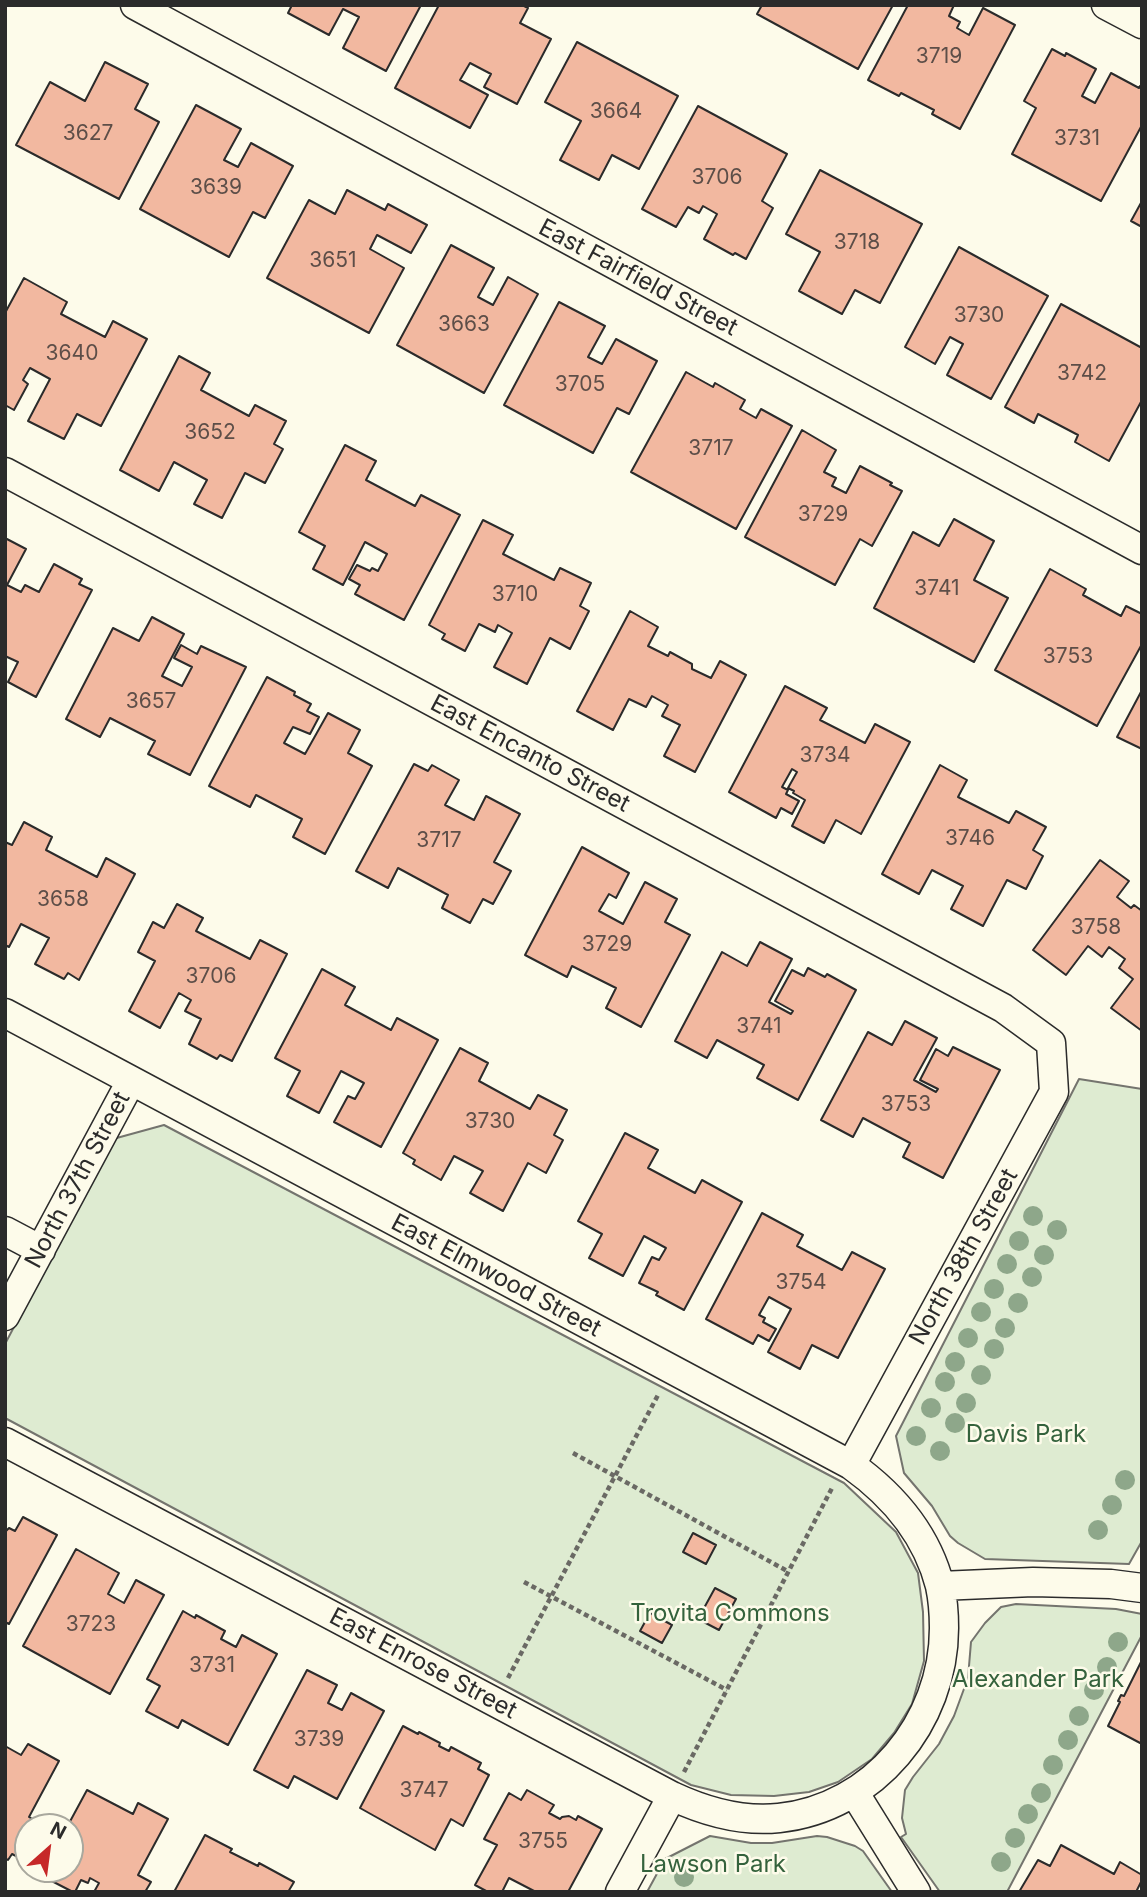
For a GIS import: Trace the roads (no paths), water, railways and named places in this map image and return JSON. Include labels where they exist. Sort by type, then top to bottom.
[{"type":"street","name":"East Fairfield Street","points":[[135,5],[1142,550]]},
{"type":"street","points":[[1106,5],[1142,24]]},
{"type":"street","name":"East Encanto Street","points":[[5,472],[1003,1007],[1051,1043]]},
{"type":"street","name":"East Elmwood Street","points":[[5,1013],[848,1464],[874,1482],[911,1522],[926,1550],[940,1586],[944,1613],[943,1654],[936,1687],[920,1723]]},
{"type":"street","name":"North 38th Street","points":[[848,1464],[1054,1092],[1051,1043]]},
{"type":"street","name":"North 37th Street","points":[[5,1316],[131,1081]]},
{"type":"street","points":[[5,1231],[41,1250]]},
{"type":"street","name":"East Enrose Street","points":[[5,1442],[697,1808],[718,1814],[760,1819],[780,1818],[831,1805],[854,1792],[891,1763],[920,1723]]},
{"type":"street","points":[[940,1586],[1045,1583],[1140,1585]]},
{"type":"street","points":[[854,1792],[916,1892]]},
{"type":"street","points":[[620,1892],[672,1796]]},
{"type":"park label","name":"Davis Park","points":[[1026,1435]]},
{"type":"park label","name":"Trovita Commons","points":[[730,1614]]},
{"type":"park label","name":"Alexander Park","points":[[1038,1680]]},
{"type":"park label","name":"Lawson Park","points":[[713,1865]]}]
